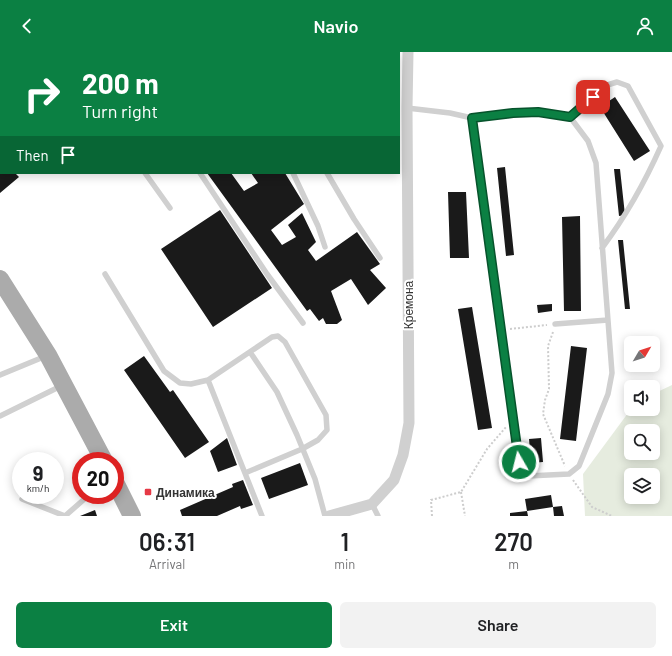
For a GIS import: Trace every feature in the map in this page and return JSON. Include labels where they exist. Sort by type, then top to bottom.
[{"type":"main road","points":[[0,279],[48,355],[99,452]]},
{"type":"main road","points":[[0,293],[30,326]]},
{"type":"main road","points":[[124,500],[132,516]]},
{"type":"street","name":"Кремона","points":[[372,504],[394,480],[402,456],[409,423],[403,108],[408,52]]},
{"type":"street","points":[[329,516],[372,504]]},
{"type":"lane","points":[[570,117],[604,86],[617,82],[628,86],[662,146],[648,176],[620,223],[602,248]]},
{"type":"lane","points":[[403,108],[450,113],[472,118],[513,113],[538,112],[570,117],[588,141],[596,162],[612,373],[608,394],[579,466],[569,474],[528,476],[519,462],[472,118]]},
{"type":"lane","points":[[146,174],[170,208]]},
{"type":"lane","points":[[201,174],[267,274],[303,323]]},
{"type":"lane","points":[[293,174],[318,226],[325,247]]},
{"type":"lane","points":[[328,174],[354,219],[380,258]]},
{"type":"lane","points":[[106,274],[164,371],[180,383],[191,384],[208,380],[272,337],[278,336],[285,342],[326,415],[327,430],[318,440],[302,449],[245,473]]},
{"type":"lane","points":[[555,324],[608,320]]},
{"type":"lane","points":[[250,352],[277,392],[315,480],[325,516]]},
{"type":"lane","points":[[0,375],[48,355]]},
{"type":"lane","points":[[208,380],[262,516]]},
{"type":"lane","points":[[0,416],[63,385]]},
{"type":"lane","points":[[35,504],[65,516],[79,504]]},
{"type":"lane","points":[[372,504],[378,516]]},
{"type":"path","points":[[501,330],[555,324],[548,346],[549,389],[545,400],[543,414],[569,474],[592,508],[612,516]]},
{"type":"path","points":[[465,516],[461,492],[487,449],[513,419]]},
{"type":"path","points":[[432,516],[431,500],[461,492]]},
{"type":"shaded area","points":[[672,385],[672,516],[585,516],[583,474],[626,416],[660,416],[660,391]]},
{"type":"building","points":[[615,97],[650,151],[634,161],[600,107]]},
{"type":"building","points":[[505,167],[514,255],[506,256],[497,168]]},
{"type":"building","points":[[614,169],[620,169],[625,215],[619,216]]},
{"type":"building","points":[[0,174],[16,174],[19,177],[0,193]]},
{"type":"building","points":[[208,174],[232,174],[244,191],[258,183],[252,174],[286,174],[304,204],[271,230],[282,245],[296,237],[288,225],[302,213],[316,242],[308,250],[316,261],[357,232],[380,264],[370,270],[386,288],[368,305],[351,279],[331,291],[342,320],[337,324],[326,324],[323,318],[319,321],[310,309],[307,311]]},
{"type":"building","points":[[448,192],[466,192],[469,258],[450,258]]},
{"type":"building","points":[[220,210],[272,288],[213,327],[161,249]]},
{"type":"building","points":[[580,216],[581,311],[564,311],[562,217]]},
{"type":"building","points":[[618,240],[623,240],[630,309],[625,309]]},
{"type":"building","points":[[552,304],[552,311],[538,313],[537,305]]},
{"type":"building","points":[[472,307],[492,428],[478,430],[458,309]]},
{"type":"building","points":[[571,346],[587,348],[576,441],[560,439]]},
{"type":"building","points":[[144,356],[170,392],[173,390],[209,442],[185,458],[124,370]]},
{"type":"building","points":[[227,438],[237,465],[218,472],[210,451]]},
{"type":"building","points":[[541,438],[543,462],[531,463],[529,439]]},
{"type":"building","points":[[300,463],[308,485],[269,499],[261,478]]},
{"type":"building","points":[[243,480],[253,505],[241,509],[240,506],[217,516],[182,516],[180,510],[233,487],[232,484]]},
{"type":"building","points":[[551,495],[553,507],[527,511],[525,499]]},
{"type":"building","points":[[562,506],[564,516],[554,516],[553,507]]},
{"type":"building","points":[[95,510],[97,516],[80,516]]},
{"type":"building","points":[[527,511],[528,516],[510,516],[510,513]]},
{"type":"place","name":"Динамика","points":[[148,492]]},
{"type":"route","points":[[519,462],[472,118],[513,113],[538,112],[570,117],[593,97]]}]
